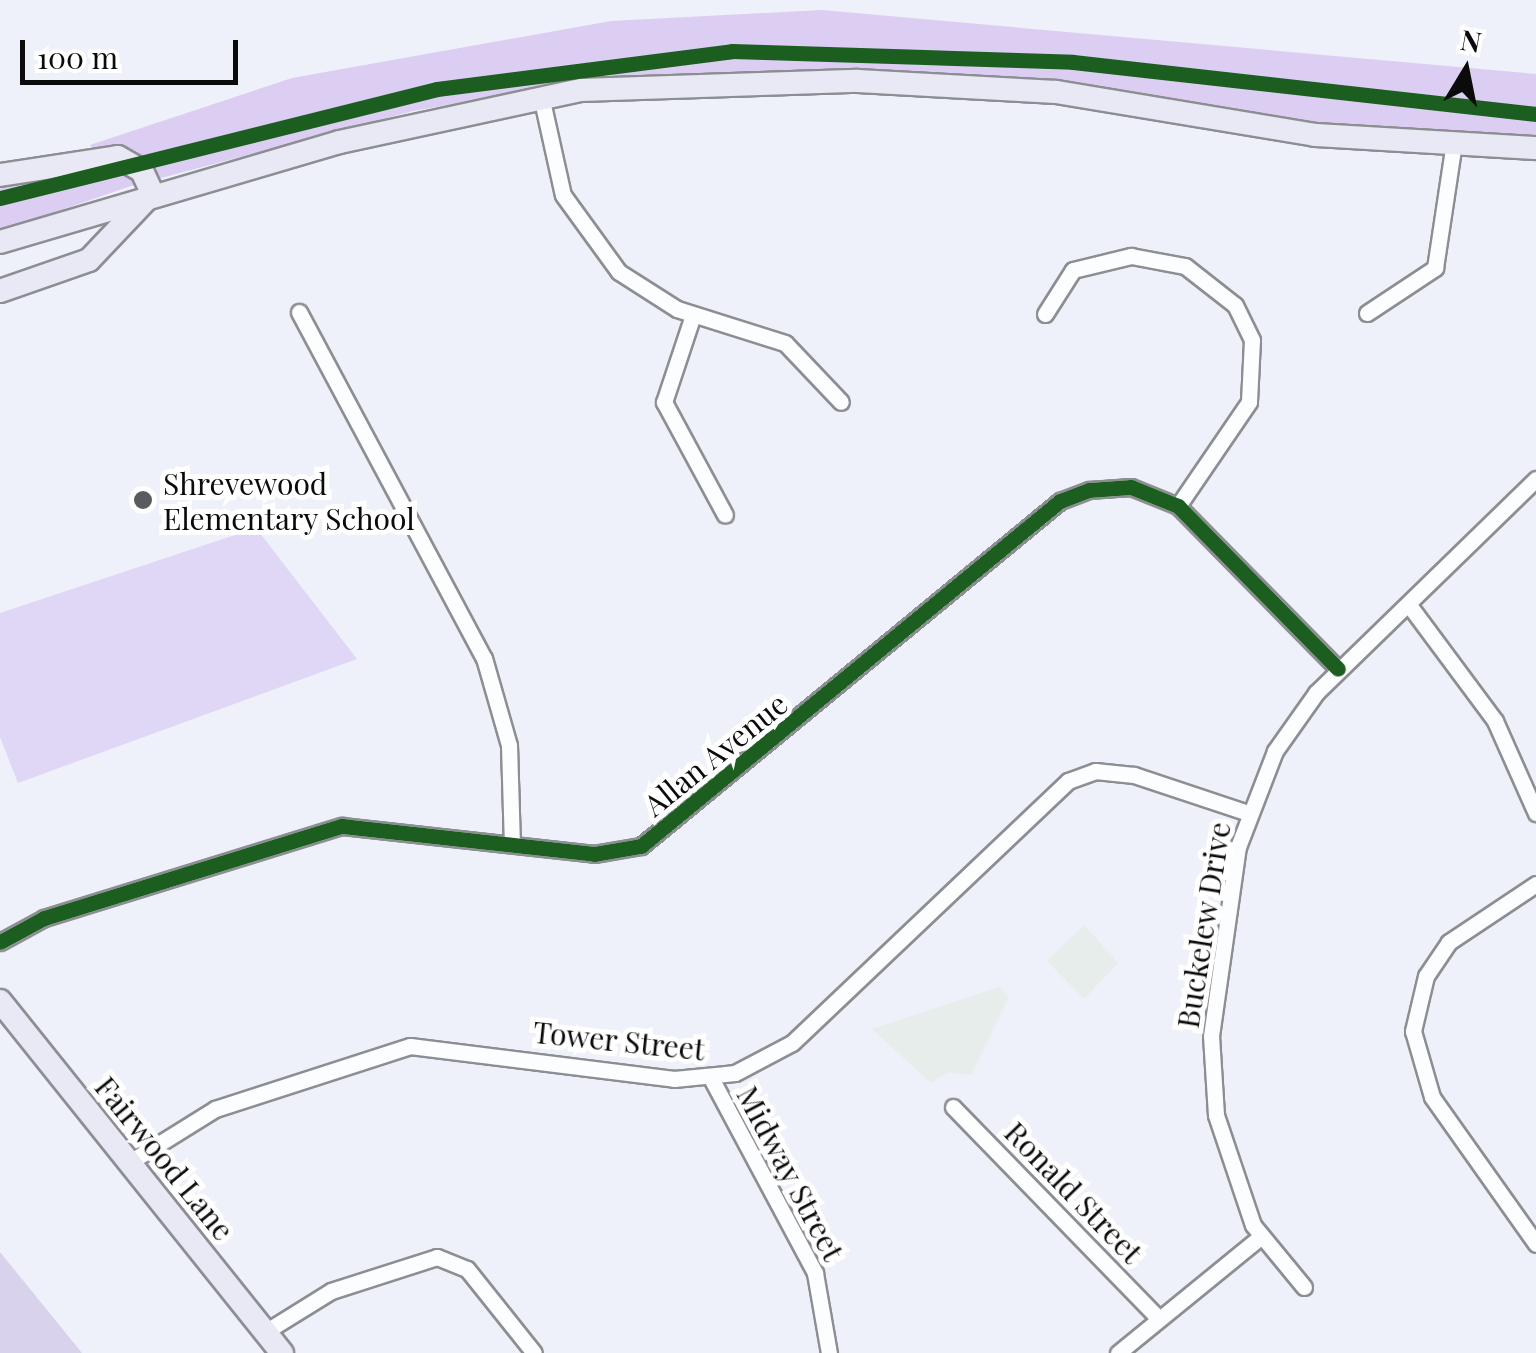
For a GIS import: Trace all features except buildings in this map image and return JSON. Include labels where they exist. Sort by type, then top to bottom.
[{"type":"main road","points":[[0,242],[153,195],[542,96],[894,83],[1140,100],[1315,135],[1536,148]]},
{"type":"main road","points":[[0,175],[118,156],[142,171],[153,195]]},
{"type":"main road","points":[[0,291],[75,268],[153,195]]},
{"type":"main road","points":[[96,211],[108,228],[104,243]]},
{"type":"main road","name":"Fairwood Lane","points":[[0,1000],[282,1353]]},
{"type":"street","points":[[542,96],[554,168],[574,215],[635,287],[693,315],[784,343],[841,402]]},
{"type":"street","points":[[1367,313],[1435,268],[1448,231],[1454,142]]},
{"type":"street","points":[[1045,314],[1073,270],[1131,256],[1185,266],[1236,305],[1252,340],[1249,402],[1178,506]]},
{"type":"street","points":[[300,312],[484,658],[509,745],[512,844]]},
{"type":"street","points":[[693,315],[664,402],[725,515]]},
{"type":"street","name":"Buckelew Drive","points":[[1304,1287],[1260,1237],[1224,1149],[1211,1071],[1218,974],[1248,813],[1275,752],[1338,669],[1536,479]]},
{"type":"street","name":"Allan Avenue","points":[[0,942],[44,918],[342,826],[606,854],[660,836],[1060,501],[1131,487],[1178,506],[1338,669]]},
{"type":"street","points":[[1409,605],[1495,721],[1536,813]]},
{"type":"street","name":"Tower Street","points":[[130,1162],[215,1108],[410,1046],[711,1078],[792,1043],[1068,781],[1094,771],[1134,775],[1248,813]]},
{"type":"street","points":[[1536,884],[1449,942],[1426,976],[1413,1031],[1432,1097],[1536,1244]]},
{"type":"street","name":"Midway Street","points":[[711,1078],[815,1274],[829,1353]]},
{"type":"street","name":"Ronald Street","points":[[954,1107],[1156,1316]]},
{"type":"street","points":[[1118,1353],[1156,1316],[1260,1237]]},
{"type":"street","points":[[265,1332],[331,1291],[438,1257],[466,1269],[534,1353]]},
{"type":"shaded area","points":[[822,10],[1536,74],[1536,141],[1315,128],[1167,97],[1022,82],[549,87],[413,111],[131,186],[0,231],[0,183],[105,164],[90,145],[292,78],[611,21]]},
{"type":"shaded area","points":[[256,528],[357,659],[18,783],[0,737],[0,613]]},
{"type":"shaded area","points":[[1084,925],[1118,963],[1084,999],[1047,961]]},
{"type":"shaded area","points":[[999,987],[1009,997],[971,1075],[948,1072],[931,1083],[872,1029]]},
{"type":"shaded area","points":[[0,1252],[82,1353],[0,1353]]},
{"type":"cycle path","points":[[0,198],[437,89],[732,51],[1073,62],[1536,114]]},
{"type":"cycle path","points":[[0,942],[44,918],[342,826],[594,854],[641,846],[1060,501],[1089,490],[1131,487],[1178,506],[1338,669]]},
{"type":"place","name":"Shrevewood Elementary School","points":[[143,500]]}]
